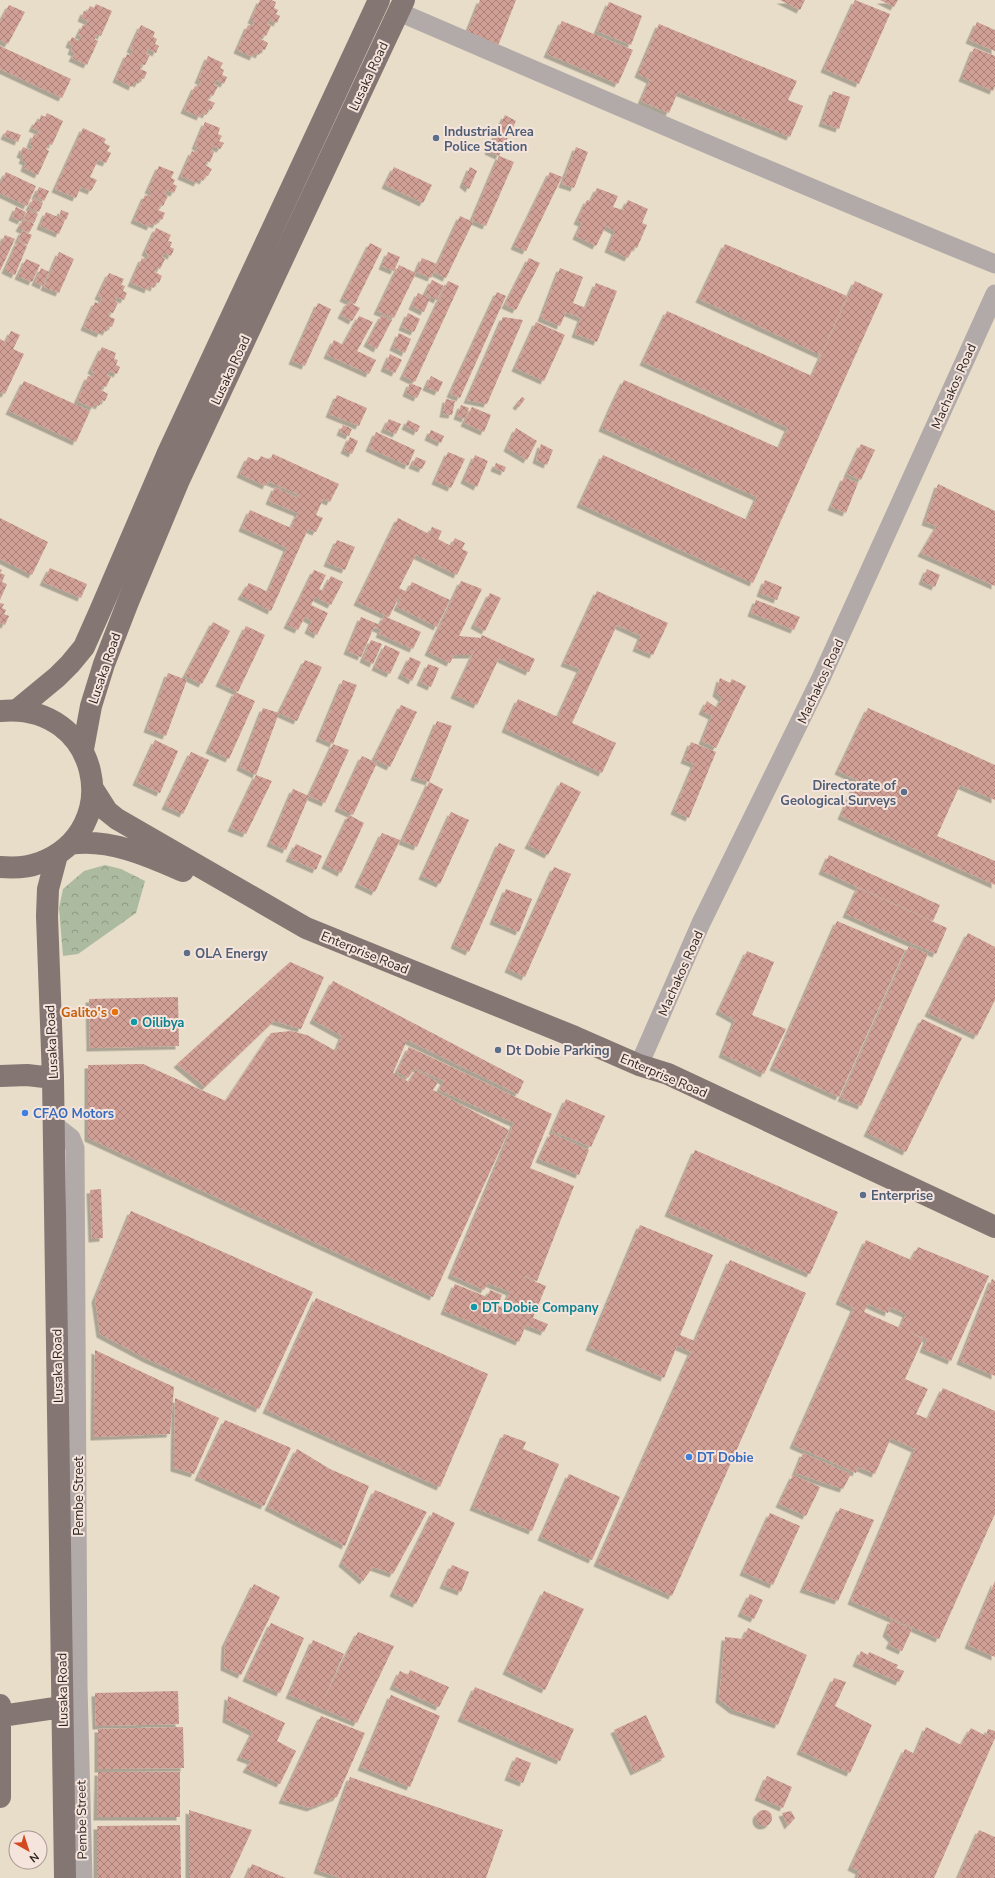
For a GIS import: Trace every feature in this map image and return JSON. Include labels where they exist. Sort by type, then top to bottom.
[{"type":"main road","name":"Lusaka Road","points":[[8,710],[57,678],[84,647],[167,455],[379,0]]},
{"type":"main road","name":"Lusaka Road","points":[[83,749],[91,706],[104,664],[179,480],[401,6]]},
{"type":"main road","points":[[0,867],[20,868],[39,864],[63,850],[82,828],[90,809],[93,789],[90,769],[83,749],[70,734],[55,721],[36,713],[8,710]]},
{"type":"main road","name":"Enterprise Road","points":[[93,789],[116,819],[306,928],[575,1037],[639,1065],[668,1074],[995,1227]]},
{"type":"main road","name":"Enterprise Road","points":[[63,850],[98,844],[129,849],[211,883],[243,892]]},
{"type":"main road","name":"Lusaka Road","points":[[63,850],[48,889],[47,916],[53,1078],[53,1124],[69,1547],[62,1707],[65,1878]]},
{"type":"main road","points":[[0,1076],[27,1075],[53,1078]]},
{"type":"main road","points":[[0,1797],[0,1710],[62,1707]]},
{"type":"street","points":[[401,6],[621,106],[821,194],[995,264]]},
{"type":"street","name":"Machakos Road","points":[[639,1065],[701,923],[821,678],[995,294]]},
{"type":"street","name":"Pembe Street","points":[[69,1547],[78,1685],[83,1878]]},
{"type":"shaded area","points":[[0,0],[995,0],[995,1878],[0,1878]]},
{"type":"green space","points":[[105,865],[121,869],[145,881],[136,913],[78,954],[63,956],[59,908],[63,889],[84,871]]},
{"type":"building","points":[[260,0],[271,0],[276,2],[274,8],[278,10],[276,14],[280,16],[277,23],[269,20],[268,24],[271,26],[266,36],[263,35],[261,39],[268,43],[265,50],[262,49],[259,55],[255,53],[253,57],[237,50],[248,25],[252,27],[254,21],[251,20]]},
{"type":"building","points":[[480,0],[516,0],[498,46],[467,33]]},
{"type":"building","points":[[780,0],[805,0],[800,10]]},
{"type":"building","points":[[855,0],[890,14],[859,84],[824,69]]},
{"type":"building","points":[[880,0],[898,0],[894,7]]},
{"type":"building","points":[[609,2],[642,16],[631,45],[597,31]]},
{"type":"building","points":[[96,4],[112,11],[101,36],[97,34],[95,40],[98,41],[87,65],[72,58],[75,53],[71,51],[73,46],[69,44],[72,37],[79,41],[82,36],[78,35],[83,25],[86,26],[88,21],[81,18],[84,11],[87,12],[90,6],[94,8]]},
{"type":"building","points":[[9,5],[25,12],[8,44],[0,40],[0,22]]},
{"type":"building","points":[[562,21],[633,50],[618,84],[547,54]]},
{"type":"building","points":[[977,22],[995,30],[995,51],[969,40]]},
{"type":"building","points":[[659,24],[797,81],[788,100],[803,106],[790,137],[678,92],[669,113],[641,101],[650,80],[638,74]]},
{"type":"building","points":[[141,25],[155,32],[153,37],[157,39],[155,44],[159,46],[156,53],[148,49],[146,54],[150,55],[145,65],[142,64],[140,69],[147,72],[144,79],[141,78],[138,84],[134,82],[132,87],[116,79],[127,54],[131,56],[133,50],[130,49]]},
{"type":"building","points":[[0,46],[71,79],[62,98],[0,69]]},
{"type":"building","points":[[974,48],[995,56],[995,86],[993,91],[962,78]]},
{"type":"building","points":[[208,56],[223,63],[220,68],[224,70],[222,75],[227,77],[224,84],[216,80],[214,85],[218,86],[213,96],[210,95],[208,100],[215,103],[206,115],[202,113],[200,117],[184,110],[195,86],[198,87],[201,81],[198,80]]},
{"type":"building","points":[[833,91],[850,97],[839,129],[822,123]]},
{"type":"building","points":[[47,113],[63,121],[52,145],[49,144],[46,149],[49,151],[38,175],[24,168],[26,162],[22,160],[24,156],[20,154],[23,147],[31,150],[33,146],[30,144],[34,134],[37,136],[39,131],[32,128],[36,121],[39,122],[41,115],[45,117]]},
{"type":"building","points":[[505,115],[516,121],[499,156],[488,151]]},
{"type":"building","points":[[205,122],[220,128],[218,134],[222,136],[219,141],[224,143],[220,149],[213,146],[211,150],[214,152],[210,162],[207,161],[205,165],[212,169],[203,181],[199,179],[197,183],[181,176],[192,151],[195,153],[198,147],[195,146]]},
{"type":"building","points":[[83,128],[106,139],[104,143],[110,146],[107,151],[111,153],[106,163],[98,160],[90,177],[97,180],[91,191],[81,187],[76,198],[55,189]]},
{"type":"building","points":[[7,130],[21,135],[18,142],[4,136]]},
{"type":"building","points":[[576,147],[588,152],[574,188],[562,184]]},
{"type":"building","points":[[499,156],[514,162],[486,226],[472,220]]},
{"type":"building","points":[[159,166],[174,172],[171,178],[175,180],[173,184],[177,186],[174,193],[166,190],[165,194],[168,196],[163,206],[160,205],[158,210],[165,213],[162,220],[159,219],[156,225],[152,223],[150,227],[134,220],[145,195],[149,197],[151,191],[148,190]]},
{"type":"building","points":[[394,167],[432,185],[423,203],[385,185]]},
{"type":"building","points":[[470,167],[477,171],[469,189],[463,184]]},
{"type":"building","points":[[6,172],[36,186],[27,206],[0,193],[0,184]]},
{"type":"building","points":[[550,172],[562,177],[526,251],[514,246]]},
{"type":"building","points":[[39,187],[49,191],[44,201],[35,196]]},
{"type":"building","points":[[597,188],[618,196],[613,207],[623,210],[628,200],[648,209],[642,223],[647,225],[637,248],[634,247],[628,258],[608,249],[615,231],[606,226],[596,246],[576,236],[582,223],[577,221],[587,200],[591,201]]},
{"type":"building","points":[[34,198],[43,203],[39,212],[29,207]]},
{"type":"building","points":[[16,207],[26,212],[21,221],[12,217]]},
{"type":"building","points":[[29,209],[38,214],[34,223],[24,218]]},
{"type":"building","points":[[61,210],[69,213],[66,220],[59,217]]},
{"type":"building","points":[[46,212],[65,220],[59,234],[40,226]]},
{"type":"building","points":[[460,216],[473,222],[446,278],[434,272]]},
{"type":"building","points":[[24,219],[34,224],[29,233],[19,228]]},
{"type":"building","points":[[156,228],[171,235],[168,241],[172,242],[170,247],[174,249],[171,256],[164,253],[162,257],[165,259],[160,269],[157,267],[155,272],[162,276],[159,283],[156,282],[154,288],[149,286],[148,290],[131,283],[142,258],[146,260],[148,254],[145,252]]},
{"type":"building","points":[[22,231],[32,235],[27,245],[18,240]]},
{"type":"building","points":[[5,235],[15,239],[0,271],[0,245]]},
{"type":"building","points":[[18,241],[27,246],[15,275],[5,270]]},
{"type":"building","points":[[370,243],[382,249],[355,304],[343,298]]},
{"type":"building","points":[[725,244],[847,296],[821,355],[699,299]]},
{"type":"building","points":[[59,252],[74,259],[59,293],[44,287]]},
{"type":"building","points":[[388,252],[400,257],[394,271],[382,266]]},
{"type":"building","points":[[422,258],[437,264],[431,278],[416,272]]},
{"type":"building","points":[[529,258],[540,263],[516,310],[505,305]]},
{"type":"building","points":[[26,259],[40,265],[32,282],[18,276]]},
{"type":"building","points":[[399,265],[416,273],[394,318],[377,311]]},
{"type":"building","points":[[41,268],[49,272],[43,286],[35,282]]},
{"type":"building","points":[[560,268],[583,277],[573,303],[586,308],[596,283],[617,291],[597,342],[575,334],[581,318],[566,312],[560,326],[541,318]]},
{"type":"building","points":[[109,273],[124,279],[121,285],[125,286],[123,291],[127,293],[124,300],[117,297],[115,301],[118,303],[113,313],[110,312],[108,316],[115,319],[112,327],[109,326],[106,332],[102,330],[100,334],[84,327],[95,302],[99,304],[102,298],[98,296]]},
{"type":"building","points":[[432,280],[444,286],[437,300],[425,294]]},
{"type":"building","points":[[448,281],[459,286],[415,382],[403,376]]},
{"type":"building","points":[[855,281],[883,294],[753,583],[580,504],[603,455],[747,520],[757,497],[602,428],[612,405],[624,380],[779,448],[788,428],[643,362],[667,311],[812,376]]},
{"type":"building","points":[[497,292],[506,296],[460,398],[450,394]]},
{"type":"building","points":[[418,293],[430,298],[424,312],[412,306]]},
{"type":"building","points":[[348,302],[360,308],[352,321],[341,315]]},
{"type":"building","points":[[318,303],[331,309],[305,366],[292,361]]},
{"type":"building","points":[[408,313],[420,319],[414,332],[402,327]]},
{"type":"building","points":[[382,315],[392,320],[377,349],[367,343]]},
{"type":"building","points":[[359,316],[373,322],[357,351],[376,360],[369,374],[327,355],[334,340],[343,345]]},
{"type":"building","points":[[503,317],[523,320],[487,404],[467,400]]},
{"type":"building","points":[[536,322],[565,335],[544,381],[515,368]]},
{"type":"building","points":[[11,331],[20,335],[13,349],[24,354],[5,394],[0,392],[0,339],[6,342]]},
{"type":"building","points":[[399,333],[411,339],[405,353],[393,347]]},
{"type":"building","points":[[102,347],[116,353],[114,359],[118,360],[116,365],[120,367],[117,374],[109,371],[107,375],[111,377],[106,387],[103,386],[101,390],[108,394],[105,401],[102,400],[99,406],[95,404],[93,408],[77,401],[88,376],[92,378],[94,372],[91,370]]},
{"type":"building","points":[[390,354],[402,360],[395,373],[384,368]]},
{"type":"building","points":[[431,376],[443,382],[438,392],[426,387]]},
{"type":"building","points":[[24,381],[90,411],[76,442],[9,411]]},
{"type":"building","points":[[410,383],[422,388],[417,398],[406,393]]},
{"type":"building","points":[[337,395],[367,408],[359,426],[329,414]]},
{"type":"building","points":[[522,397],[525,399],[519,407],[516,405]]},
{"type":"building","points":[[446,399],[455,401],[452,415],[443,414]]},
{"type":"building","points":[[461,405],[469,408],[465,419],[457,416]]},
{"type":"building","points":[[472,407],[491,415],[484,432],[464,423]]},
{"type":"building","points":[[389,419],[401,424],[396,434],[384,429]]},
{"type":"building","points":[[408,420],[420,426],[417,432],[405,426]]},
{"type":"building","points":[[343,425],[352,429],[349,436],[340,432]]},
{"type":"building","points":[[516,428],[537,441],[527,460],[507,448]]},
{"type":"building","points":[[431,430],[444,436],[441,443],[428,437]]},
{"type":"building","points":[[376,432],[415,450],[408,466],[369,448]]},
{"type":"building","points":[[350,437],[358,441],[352,454],[344,450]]},
{"type":"building","points":[[541,444],[553,450],[547,465],[536,460]]},
{"type":"building","points":[[861,444],[875,450],[861,480],[847,474]]},
{"type":"building","points":[[448,452],[465,459],[451,488],[435,481]]},
{"type":"building","points":[[273,454],[339,484],[330,502],[323,499],[316,515],[323,518],[316,532],[308,529],[271,611],[241,596],[249,583],[268,592],[287,548],[242,528],[250,510],[291,528],[298,513],[269,501],[275,487],[298,498],[299,495],[268,481],[266,486],[240,474],[248,457],[258,461],[261,456],[270,460]]},
{"type":"building","points":[[475,455],[488,461],[477,487],[464,480]]},
{"type":"building","points":[[416,457],[426,461],[422,469],[412,465]]},
{"type":"building","points":[[496,463],[506,467],[504,472],[494,468]]},
{"type":"building","points":[[844,477],[858,483],[846,513],[831,507]]},
{"type":"building","points":[[938,484],[995,511],[995,586],[921,553],[937,526],[925,522]]},
{"type":"building","points":[[0,518],[48,542],[32,575],[0,559]]},
{"type":"building","points":[[398,518],[429,534],[432,527],[442,531],[438,539],[451,546],[455,538],[465,543],[462,549],[468,552],[457,575],[416,555],[399,588],[407,592],[412,582],[450,600],[437,627],[397,607],[401,599],[399,597],[389,617],[357,602]]},
{"type":"building","points":[[337,540],[355,547],[345,570],[327,563]]},
{"type":"building","points":[[50,568],[87,584],[81,598],[43,582]]},
{"type":"building","points":[[927,569],[940,575],[935,587],[922,581]]},
{"type":"building","points":[[314,570],[326,575],[319,589],[323,591],[331,576],[343,582],[331,605],[315,597],[311,605],[328,613],[317,635],[308,630],[312,621],[305,617],[298,630],[287,625]]},
{"type":"building","points":[[0,573],[5,575],[2,582],[7,584],[0,600]]},
{"type":"building","points":[[765,580],[782,587],[777,600],[760,593]]},
{"type":"building","points":[[461,581],[482,589],[459,636],[481,638],[472,655],[454,655],[450,663],[428,652]]},
{"type":"building","points":[[597,591],[668,623],[653,655],[636,648],[641,636],[617,625],[572,723],[616,743],[602,773],[505,729],[518,699],[558,717],[580,669],[564,663]]},
{"type":"building","points":[[490,593],[501,598],[485,631],[474,625]]},
{"type":"building","points":[[756,600],[800,617],[794,630],[751,613]]},
{"type":"building","points":[[0,603],[4,604],[2,608],[6,610],[4,614],[9,616],[5,625],[0,623]]},
{"type":"building","points":[[384,616],[421,632],[413,649],[379,634],[381,630],[374,627],[361,657],[347,651],[361,617],[380,625]]},
{"type":"building","points":[[213,622],[230,631],[202,684],[185,676]]},
{"type":"building","points":[[246,626],[265,635],[238,692],[219,683]]},
{"type":"building","points":[[482,635],[535,659],[529,672],[499,658],[477,705],[454,695]]},
{"type":"building","points":[[371,640],[382,644],[373,664],[363,659]]},
{"type":"building","points":[[385,645],[400,652],[390,674],[375,667]]},
{"type":"building","points":[[410,657],[421,662],[412,681],[401,675]]},
{"type":"building","points":[[305,660],[322,667],[297,721],[279,713]]},
{"type":"building","points":[[428,664],[439,668],[431,687],[420,682]]},
{"type":"building","points":[[168,673],[187,680],[166,736],[147,729]]},
{"type":"building","points":[[720,678],[730,683],[732,679],[746,686],[716,748],[702,741],[712,716],[702,711],[707,701],[717,708],[722,698],[716,693]]},
{"type":"building","points":[[343,680],[357,685],[333,744],[319,738]]},
{"type":"building","points":[[235,692],[255,701],[229,759],[209,750]]},
{"type":"building","points":[[401,705],[417,712],[390,767],[374,759]]},
{"type":"building","points":[[263,708],[279,713],[256,775],[240,767]]},
{"type":"building","name":"Directorate of Geological Surveys","points":[[868,708],[995,765],[995,800],[960,785],[937,836],[995,861],[995,885],[841,816],[857,780],[838,771]]},
{"type":"building","points":[[437,721],[452,726],[429,782],[414,777]]},
{"type":"building","points":[[155,740],[178,751],[160,793],[136,782]]},
{"type":"building","points":[[691,742],[716,752],[689,818],[674,811],[694,764],[684,760]]},
{"type":"building","points":[[333,744],[349,750],[325,803],[309,796]]},
{"type":"building","points":[[191,752],[209,760],[183,814],[165,806]]},
{"type":"building","points":[[362,756],[377,763],[353,815],[338,808]]},
{"type":"building","points":[[256,775],[272,781],[246,834],[231,828]]},
{"type":"building","points":[[429,782],[443,789],[417,847],[402,841]]},
{"type":"building","points":[[561,782],[581,792],[548,855],[528,845]]},
{"type":"building","points":[[293,789],[309,796],[286,850],[270,843]]},
{"type":"building","points":[[451,812],[469,820],[440,884],[422,876]]},
{"type":"building","points":[[349,815],[364,823],[341,873],[325,865]]},
{"type":"building","points":[[382,833],[400,840],[375,892],[358,884]]},
{"type":"building","points":[[499,843],[515,850],[469,952],[454,945]]},
{"type":"building","points":[[296,844],[322,856],[316,870],[289,858]]},
{"type":"building","points":[[829,855],[940,905],[933,921],[822,871]]},
{"type":"building","points":[[554,867],[571,874],[525,977],[508,969]]},
{"type":"building","points":[[858,888],[947,928],[936,954],[846,914]]},
{"type":"building","points":[[506,889],[532,899],[519,932],[493,921]]},
{"type":"building","points":[[837,921],[905,950],[839,1097],[773,1067]]},
{"type":"building","points":[[968,933],[995,947],[995,1000],[977,1036],[928,1013]]},
{"type":"building","points":[[909,946],[928,954],[861,1106],[841,1098]]},
{"type":"building","points":[[747,951],[774,962],[752,1015],[786,1029],[764,1074],[722,1054],[735,1020],[719,1011]]},
{"type":"building","points":[[290,962],[324,977],[301,1029],[274,1021],[205,1087],[177,1064]]},
{"type":"building","points":[[333,981],[524,1081],[518,1094],[407,1040],[393,1073],[409,1082],[416,1070],[438,1082],[433,1090],[509,1130],[433,1297],[88,1138],[88,1065],[143,1064],[226,1101],[271,1033],[291,1031],[307,1035],[336,1051],[342,1036],[313,1020]]},
{"type":"building","name":"Oilibya","points":[[178,997],[179,1046],[90,1048],[89,999]]},
{"type":"building","points":[[922,1019],[962,1038],[906,1152],[867,1133]]},
{"type":"building","points":[[409,1047],[552,1114],[530,1168],[574,1186],[537,1281],[525,1276],[524,1277],[546,1286],[533,1318],[548,1324],[544,1332],[526,1325],[519,1342],[444,1311],[455,1284],[487,1297],[490,1290],[502,1295],[498,1306],[511,1311],[522,1282],[512,1306],[505,1303],[510,1292],[488,1283],[484,1290],[451,1275],[514,1123],[439,1090],[444,1081],[415,1068],[408,1078],[397,1072]]},
{"type":"building","points":[[566,1099],[605,1116],[591,1147],[552,1131]]},
{"type":"building","points":[[551,1133],[589,1150],[579,1175],[539,1159]]},
{"type":"building","points":[[695,1150],[838,1212],[810,1274],[668,1213]]},
{"type":"building","points":[[101,1189],[103,1238],[92,1239],[90,1190]]},
{"type":"building","points":[[131,1211],[313,1292],[259,1409],[147,1359],[100,1334],[95,1299]]},
{"type":"building","name":"DT Dobie","points":[[640,1225],[713,1255],[680,1335],[695,1341],[730,1260],[806,1293],[672,1596],[597,1563],[691,1352],[677,1346],[664,1378],[589,1347]]},
{"type":"building","points":[[866,1240],[911,1260],[918,1247],[989,1276],[951,1361],[923,1349],[927,1339],[906,1331],[923,1339],[905,1379],[928,1389],[916,1414],[928,1419],[943,1388],[995,1411],[995,1514],[939,1639],[851,1601],[915,1449],[891,1438],[875,1474],[858,1467],[856,1473],[793,1445],[854,1308],[839,1301]],"holes":[[[868,1304],[888,1313],[890,1307],[906,1314],[900,1328],[864,1312]]]},
{"type":"building","points":[[992,1279],[995,1281],[995,1376],[960,1361]]},
{"type":"building","points":[[316,1298],[488,1374],[440,1487],[266,1410]]},
{"type":"building","points":[[95,1350],[174,1387],[170,1434],[94,1437]]},
{"type":"building","points":[[175,1398],[219,1418],[194,1474],[174,1468]]},
{"type":"building","points":[[225,1420],[291,1448],[264,1506],[198,1477]]},
{"type":"building","points":[[504,1434],[526,1442],[523,1449],[559,1464],[532,1531],[473,1507]]},
{"type":"building","points":[[297,1449],[330,1469],[369,1486],[345,1546],[268,1507]]},
{"type":"building","points":[[803,1453],[851,1474],[843,1489],[795,1473]]},
{"type":"building","points":[[569,1474],[620,1497],[592,1560],[541,1537]]},
{"type":"building","points":[[793,1475],[820,1487],[806,1516],[779,1504]]},
{"type":"building","points":[[375,1490],[427,1512],[393,1574],[373,1567],[363,1581],[342,1563]]},
{"type":"building","points":[[840,1508],[874,1520],[838,1601],[803,1589]]},
{"type":"building","points":[[433,1512],[455,1523],[416,1604],[393,1593]]},
{"type":"building","points":[[770,1513],[800,1526],[773,1585],[743,1572]]},
{"type":"building","points":[[452,1565],[469,1572],[461,1592],[443,1585]]},
{"type":"building","points":[[995,1581],[995,1657],[968,1645]]},
{"type":"building","points":[[254,1584],[280,1597],[241,1675],[224,1667],[225,1644]]},
{"type":"building","points":[[544,1591],[584,1609],[545,1690],[506,1671]]},
{"type":"building","points":[[750,1594],[763,1600],[754,1619],[741,1613]]},
{"type":"building","points":[[891,1620],[912,1629],[902,1651],[889,1645],[892,1639],[886,1633]]},
{"type":"building","points":[[271,1623],[304,1638],[280,1693],[246,1678]]},
{"type":"building","points":[[748,1628],[807,1655],[778,1725],[733,1710],[719,1699],[725,1637],[743,1639]]},
{"type":"building","points":[[358,1632],[394,1646],[357,1723],[289,1695],[313,1640],[344,1654],[322,1703]]},
{"type":"building","points":[[861,1651],[868,1655],[869,1652],[898,1665],[896,1668],[904,1671],[899,1682],[856,1663]]},
{"type":"building","points":[[410,1670],[449,1687],[439,1707],[393,1686],[400,1671],[408,1675]]},
{"type":"building","points":[[834,1678],[846,1682],[835,1706],[872,1725],[850,1773],[800,1751]]},
{"type":"building","points":[[475,1687],[574,1729],[560,1761],[461,1718]]},
{"type":"building","points":[[178,1691],[179,1724],[96,1726],[95,1693]]},
{"type":"building","points":[[391,1695],[440,1716],[410,1787],[361,1767]]},
{"type":"building","points":[[228,1696],[285,1723],[277,1741],[296,1751],[280,1784],[246,1769],[251,1761],[240,1757],[253,1732],[226,1719]]},
{"type":"building","points":[[646,1715],[665,1757],[634,1772],[614,1730]]},
{"type":"building","points":[[321,1716],[365,1733],[337,1797],[310,1808],[282,1800]]},
{"type":"building","points":[[183,1727],[184,1768],[98,1769],[98,1729]]},
{"type":"building","points":[[926,1727],[961,1745],[971,1728],[986,1736],[988,1729],[995,1731],[995,1738],[934,1878],[857,1878],[859,1871],[851,1867],[905,1749],[915,1754]]},
{"type":"building","points":[[516,1757],[531,1763],[523,1783],[508,1777]]},
{"type":"building","points":[[98,1772],[180,1772],[180,1817],[97,1817]]},
{"type":"building","points":[[767,1776],[792,1787],[783,1808],[758,1797]]},
{"type":"building","points":[[350,1777],[503,1830],[486,1878],[341,1878],[317,1870]]},
{"type":"building","points":[[189,1810],[252,1830],[230,1878],[189,1878]]},
{"type":"building","points":[[761,1810],[767,1810],[772,1815],[770,1824],[767,1826],[761,1826],[756,1821],[756,1815]]},
{"type":"building","points":[[791,1811],[795,1818],[788,1826],[782,1813]]},
{"type":"building","points":[[180,1825],[181,1878],[97,1878],[97,1826]]},
{"type":"building","points":[[979,1830],[995,1837],[995,1878],[958,1878]]},
{"type":"building","points":[[252,1864],[286,1878],[246,1878]]},
{"type":"place","name":"Industrial Area Police Station","points":[[436,138]]},
{"type":"place","name":"Directorate of Geological Surveys","points":[[904,792]]},
{"type":"place","name":"OLA Energy","points":[[187,953]]},
{"type":"place","name":"Galito's","points":[[115,1012]]},
{"type":"place","name":"Oilibya","points":[[134,1022]]},
{"type":"place","name":"Dt Dobie Parking","points":[[498,1050]]},
{"type":"place","name":"CFAO Motors","points":[[25,1113]]},
{"type":"place","name":"Enterprise","points":[[863,1195]]},
{"type":"place","name":"DT Dobie Company","points":[[474,1307]]},
{"type":"place","name":"DT Dobie","points":[[689,1457]]}]
